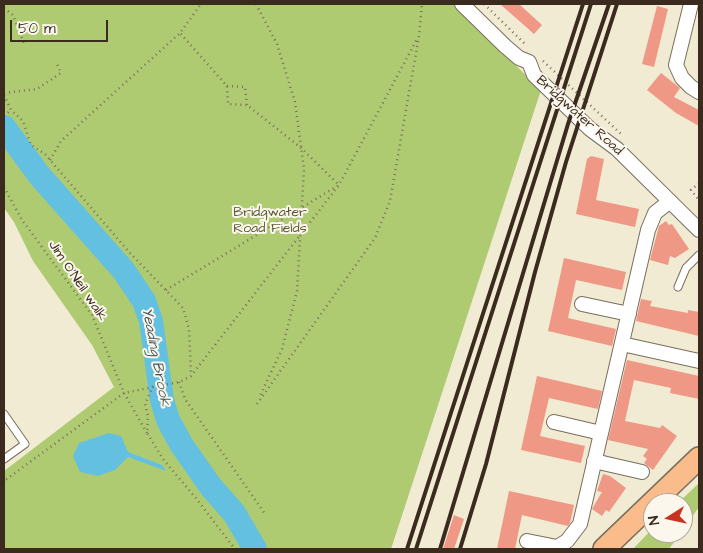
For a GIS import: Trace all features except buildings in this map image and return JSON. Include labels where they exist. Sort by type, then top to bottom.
[{"type":"main road","points":[[604,549],[699,458]]},
{"type":"street","name":"Bridgwater Road","points":[[462,4],[519,58],[529,62],[534,75],[590,129],[626,158],[699,230]]},
{"type":"street","points":[[691,4],[676,65],[682,78],[699,92]]},
{"type":"street","points":[[527,541],[557,546],[567,542],[580,524],[648,230],[655,214],[670,201]]},
{"type":"street","points":[[582,304],[629,314]]},
{"type":"street","points":[[622,344],[699,361]]},
{"type":"street","points":[[554,422],[601,433]]},
{"type":"street","points":[[594,462],[642,472]]},
{"type":"lane","points":[[678,287],[686,268],[699,255]]},
{"type":"lane","points":[[4,414],[25,444],[4,459]]},
{"type":"path","points":[[50,160],[60,141],[180,33],[201,4]]},
{"type":"path","points":[[256,4],[277,44],[295,102],[304,169],[296,291],[282,349],[256,404],[376,238],[390,201],[419,36],[422,4]]},
{"type":"path","points":[[484,4],[530,48]]},
{"type":"path","points":[[4,8],[13,15],[25,46]]},
{"type":"path","points":[[180,33],[227,86],[228,104],[247,105],[300,146],[339,185]]},
{"type":"path","points":[[4,481],[124,393],[179,382],[192,376],[300,239],[339,185],[419,36]]},
{"type":"path","points":[[537,55],[622,135]]},
{"type":"path","points":[[57,64],[61,73],[37,90],[4,94],[10,111],[23,121],[31,145],[50,160],[129,252],[183,308],[189,329],[192,376]]},
{"type":"path","points":[[227,86],[244,87],[247,105]]},
{"type":"path","points":[[4,116],[10,111]]},
{"type":"path","points":[[699,183],[691,190],[699,200]]},
{"type":"path","points":[[166,290],[339,185]]},
{"type":"path","name":"Jim O'Neil walk","points":[[4,188],[22,220],[92,315],[124,393],[163,459],[235,549]]},
{"type":"path","points":[[179,382],[185,399],[264,514]]},
{"type":"path","points":[[147,433],[148,416],[145,404],[153,386]]},
{"type":"green space","name":"Bridgwater Road Fields","points":[[4,4],[453,4],[541,90],[391,549],[4,549],[4,471],[114,387],[92,345],[33,261],[14,222],[4,208]]},
{"type":"green space","points":[[699,483],[699,507],[693,516],[693,493],[688,493]]},
{"type":"green space","points":[[643,538],[643,543],[674,543],[669,549],[633,549]]},
{"type":"water","points":[[109,433],[121,436],[128,452],[162,465],[166,471],[128,457],[115,470],[98,476],[80,472],[73,456],[79,443]]},
{"type":"waterway","name":"Yeading Brook","points":[[4,127],[39,175],[124,271],[144,301],[151,321],[162,400],[168,420],[181,444],[211,487],[234,513],[255,549]]},
{"type":"railway","points":[[407,549],[583,4]]},
{"type":"railway","points":[[416,549],[591,4]]},
{"type":"railway","points":[[440,549],[568,124],[609,4]]},
{"type":"railway","points":[[460,549],[486,464],[535,272],[566,162],[617,4]]}]
